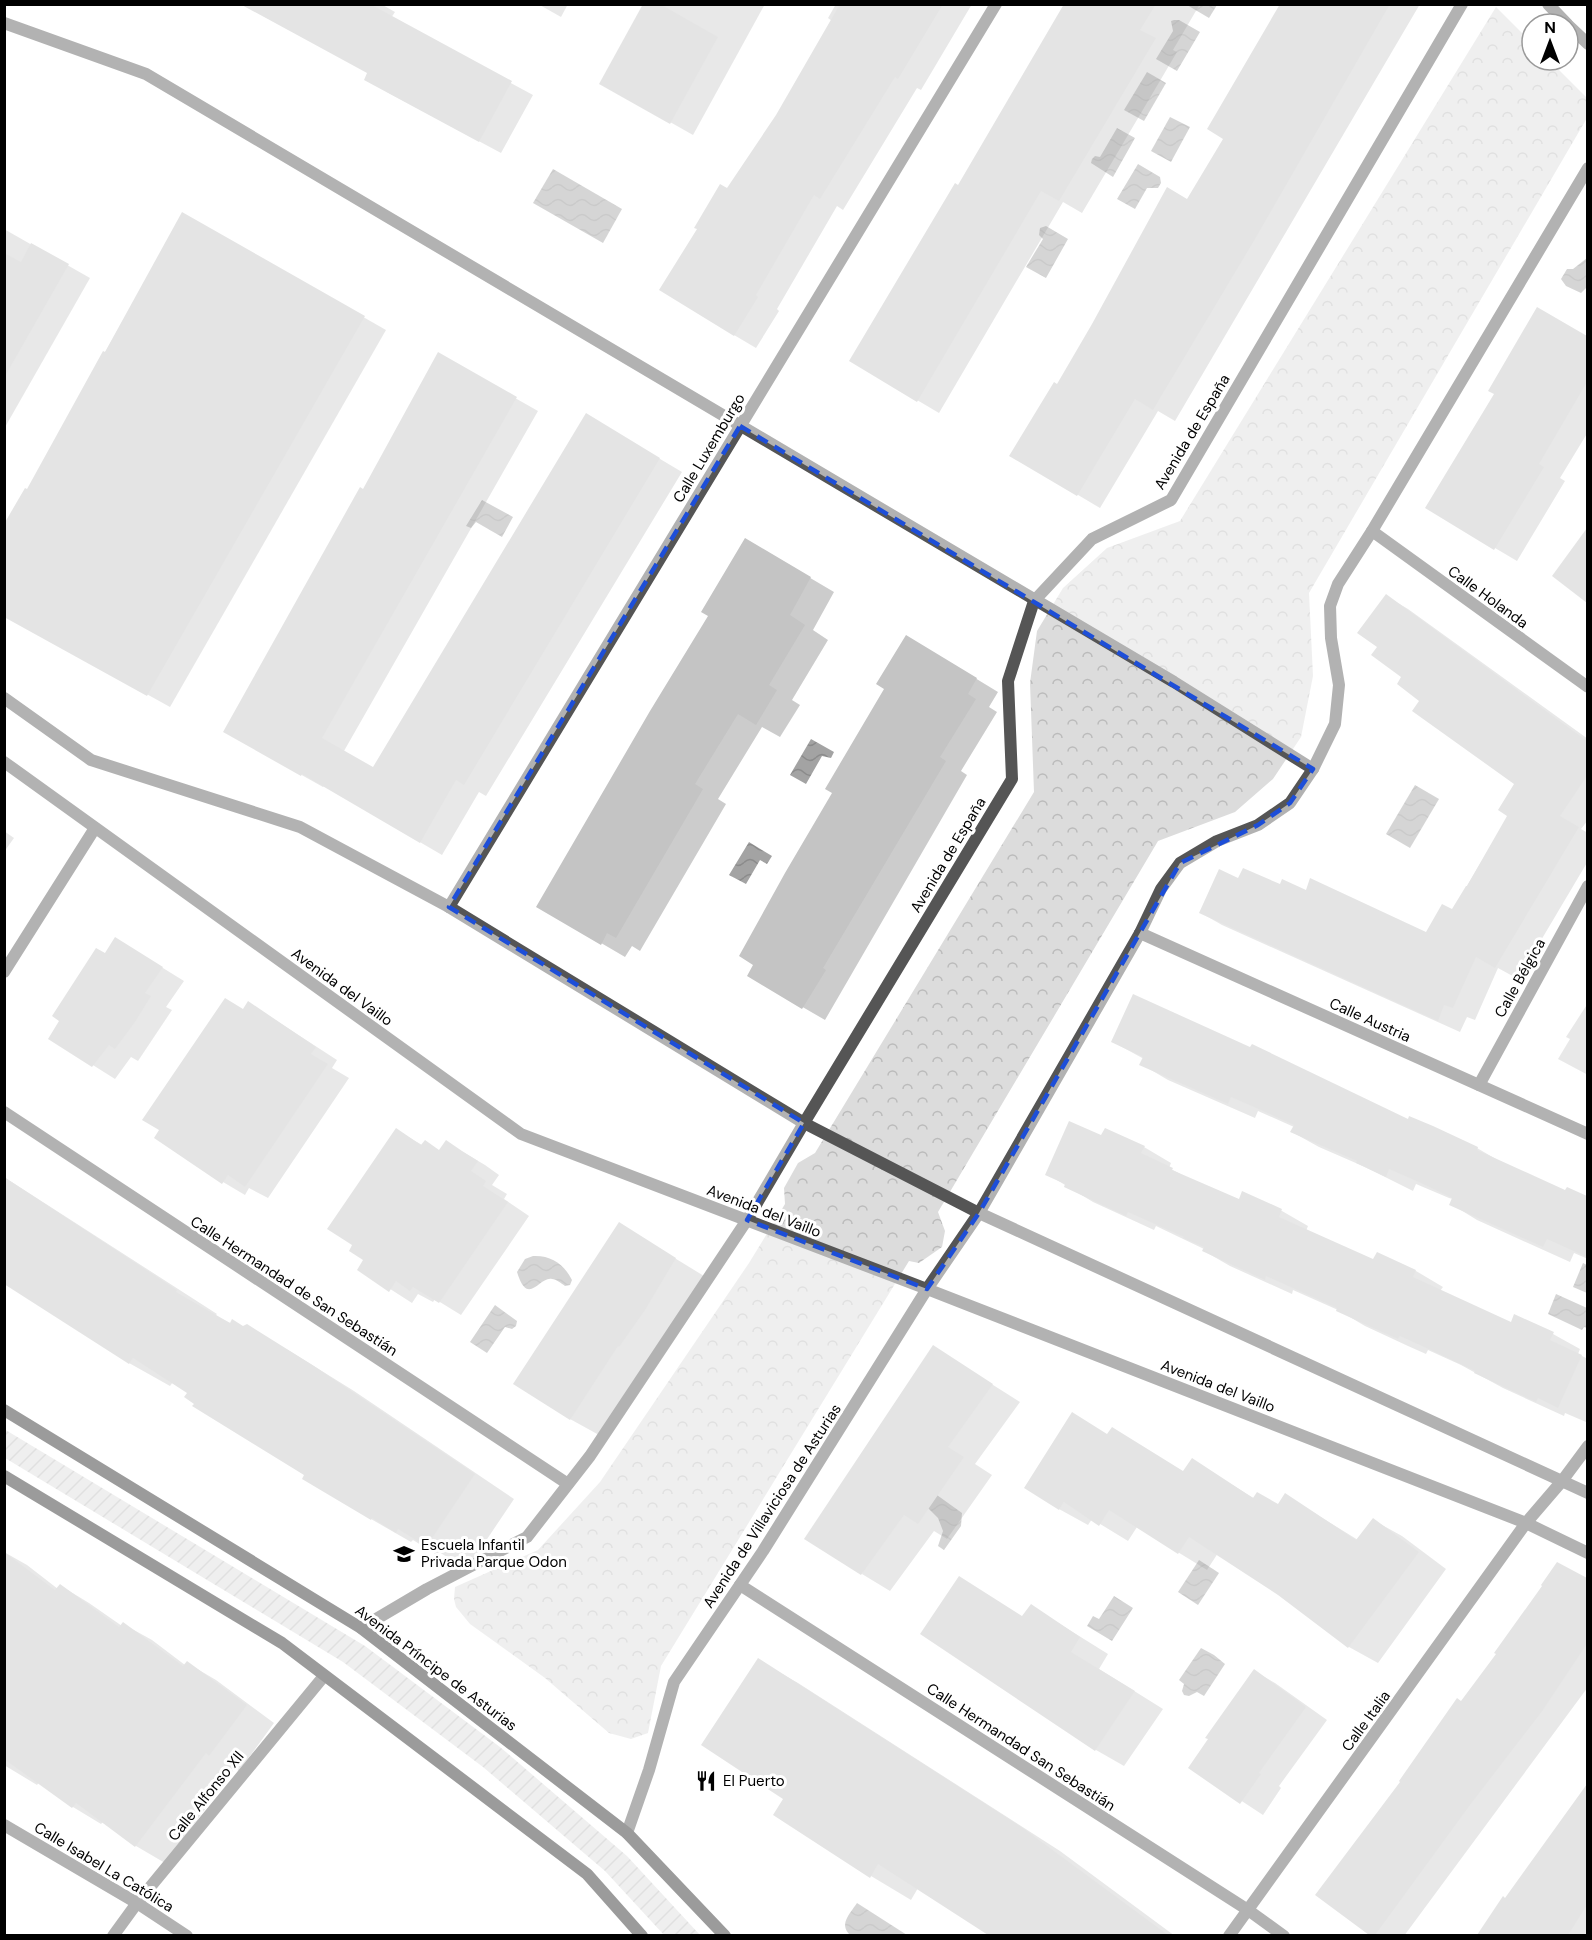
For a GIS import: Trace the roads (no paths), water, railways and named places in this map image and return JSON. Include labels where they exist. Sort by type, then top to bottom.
[{"type":"street","name":"Calle Luxemburgo","points":[[449,907],[996,4]]},
{"type":"street","name":"Avenida de España","points":[[747,1220],[1012,779],[1008,681],[1034,601],[1092,539],[1171,500],[1462,4]]},
{"type":"street","points":[[4,23],[146,74],[1174,682],[1313,769]]},
{"type":"street","points":[[979,1213],[1140,933],[1161,889],[1180,862],[1217,841],[1258,825],[1290,803],[1313,769],[1335,724],[1339,685],[1331,638],[1330,606],[1338,584],[1372,531],[1587,168]]},
{"type":"street","name":"Calle Holanda","points":[[1372,531],[1587,687]]},
{"type":"street","points":[[4,698],[91,760],[300,827],[449,907],[804,1123],[979,1213],[1587,1493]]},
{"type":"street","name":"Avenida del Vaillo","points":[[4,762],[521,1134],[927,1289],[1526,1523],[1587,1553]]},
{"type":"street","points":[[4,972],[95,828]]},
{"type":"street","name":"Calle Bélgica","points":[[1479,1085],[1587,886]]},
{"type":"street","name":"Calle Austria","points":[[1140,933],[1587,1134]]},
{"type":"street","name":"Calle Hermandad de San Sebastián","points":[[4,1112],[568,1484]]},
{"type":"street","name":"Avenida de Villaviciosa de Asturias","points":[[627,1833],[649,1770],[674,1682],[740,1585],[927,1289],[979,1213]]},
{"type":"street","points":[[361,1628],[427,1588],[527,1537],[590,1456],[747,1220]]},
{"type":"street","name":"Avenida Príncipe de Asturias","points":[[4,1410],[361,1628],[627,1833],[725,1935]]},
{"type":"street","name":"Calle Italia","points":[[1229,1935],[1526,1523],[1562,1481],[1587,1446]]},
{"type":"street","points":[[4,1476],[282,1642],[587,1874],[642,1935]]},
{"type":"street","name":"Calle Hermandad San Sebastián","points":[[740,1585],[1284,1935]]},
{"type":"street","name":"Calle Alfonso XII","points":[[113,1935],[324,1676]]},
{"type":"street","name":"Calle Isabel La Católica","points":[[4,1825],[187,1935]]},
{"type":"water","points":[[1187,5],[1217,5],[1209,18]]},
{"type":"water","points":[[1179,20],[1200,32],[1177,71],[1156,59],[1173,31],[1171,21]]},
{"type":"water","points":[[1147,72],[1166,83],[1144,121],[1124,110]]},
{"type":"water","points":[[1170,117],[1190,127],[1171,162],[1151,151]]},
{"type":"water","points":[[1117,128],[1135,138],[1113,177],[1091,163],[1095,156],[1100,157]]},
{"type":"water","points":[[1138,164],[1160,177],[1161,183],[1158,188],[1147,188],[1135,209],[1117,199]]},
{"type":"water","points":[[553,169],[622,209],[603,243],[533,203]]},
{"type":"water","points":[[1046,226],[1068,239],[1046,278],[1026,267],[1043,239],[1039,235],[1040,228]]},
{"type":"water","points":[[1587,258],[1587,287],[1581,293],[1566,286],[1561,279],[1567,269],[1573,269]]},
{"type":"water","points":[[482,500],[513,517],[502,537],[476,522],[471,528],[466,526]]},
{"type":"water","points":[[811,739],[834,752],[831,758],[822,756],[806,784],[790,775]]},
{"type":"water","points":[[1415,785],[1439,799],[1410,848],[1386,834]]},
{"type":"water","points":[[749,842],[772,856],[767,864],[760,860],[746,884],[729,875]]},
{"type":"water","points":[[533,1256],[546,1257],[561,1265],[572,1280],[570,1285],[565,1286],[557,1280],[547,1279],[534,1288],[525,1288],[517,1272],[525,1259]]},
{"type":"water","points":[[1583,1263],[1587,1265],[1587,1293],[1573,1287]]},
{"type":"water","points":[[1556,1294],[1587,1308],[1587,1328],[1584,1327],[1582,1330],[1548,1314]]},
{"type":"water","points":[[495,1305],[517,1321],[516,1326],[512,1329],[505,1327],[487,1353],[470,1342]]},
{"type":"water","points":[[923,1485],[962,1513],[961,1526],[944,1550],[938,1546],[943,1531],[938,1518],[924,1504]]},
{"type":"water","points":[[1199,1560],[1219,1573],[1198,1605],[1178,1592]]},
{"type":"water","points":[[1114,1596],[1133,1608],[1112,1641],[1087,1626],[1093,1616],[1099,1619]]},
{"type":"water","points":[[1201,1648],[1225,1664],[1204,1696],[1197,1692],[1189,1696],[1184,1695],[1182,1691],[1184,1684],[1179,1680]]},
{"type":"water","points":[[857,1903],[907,1935],[850,1935],[845,1923]]},
{"type":"place","name":"Escuela Infantil Privada Parque Odon","points":[[404,1554]]},
{"type":"place","name":"El Puerto","points":[[706,1781]]}]
